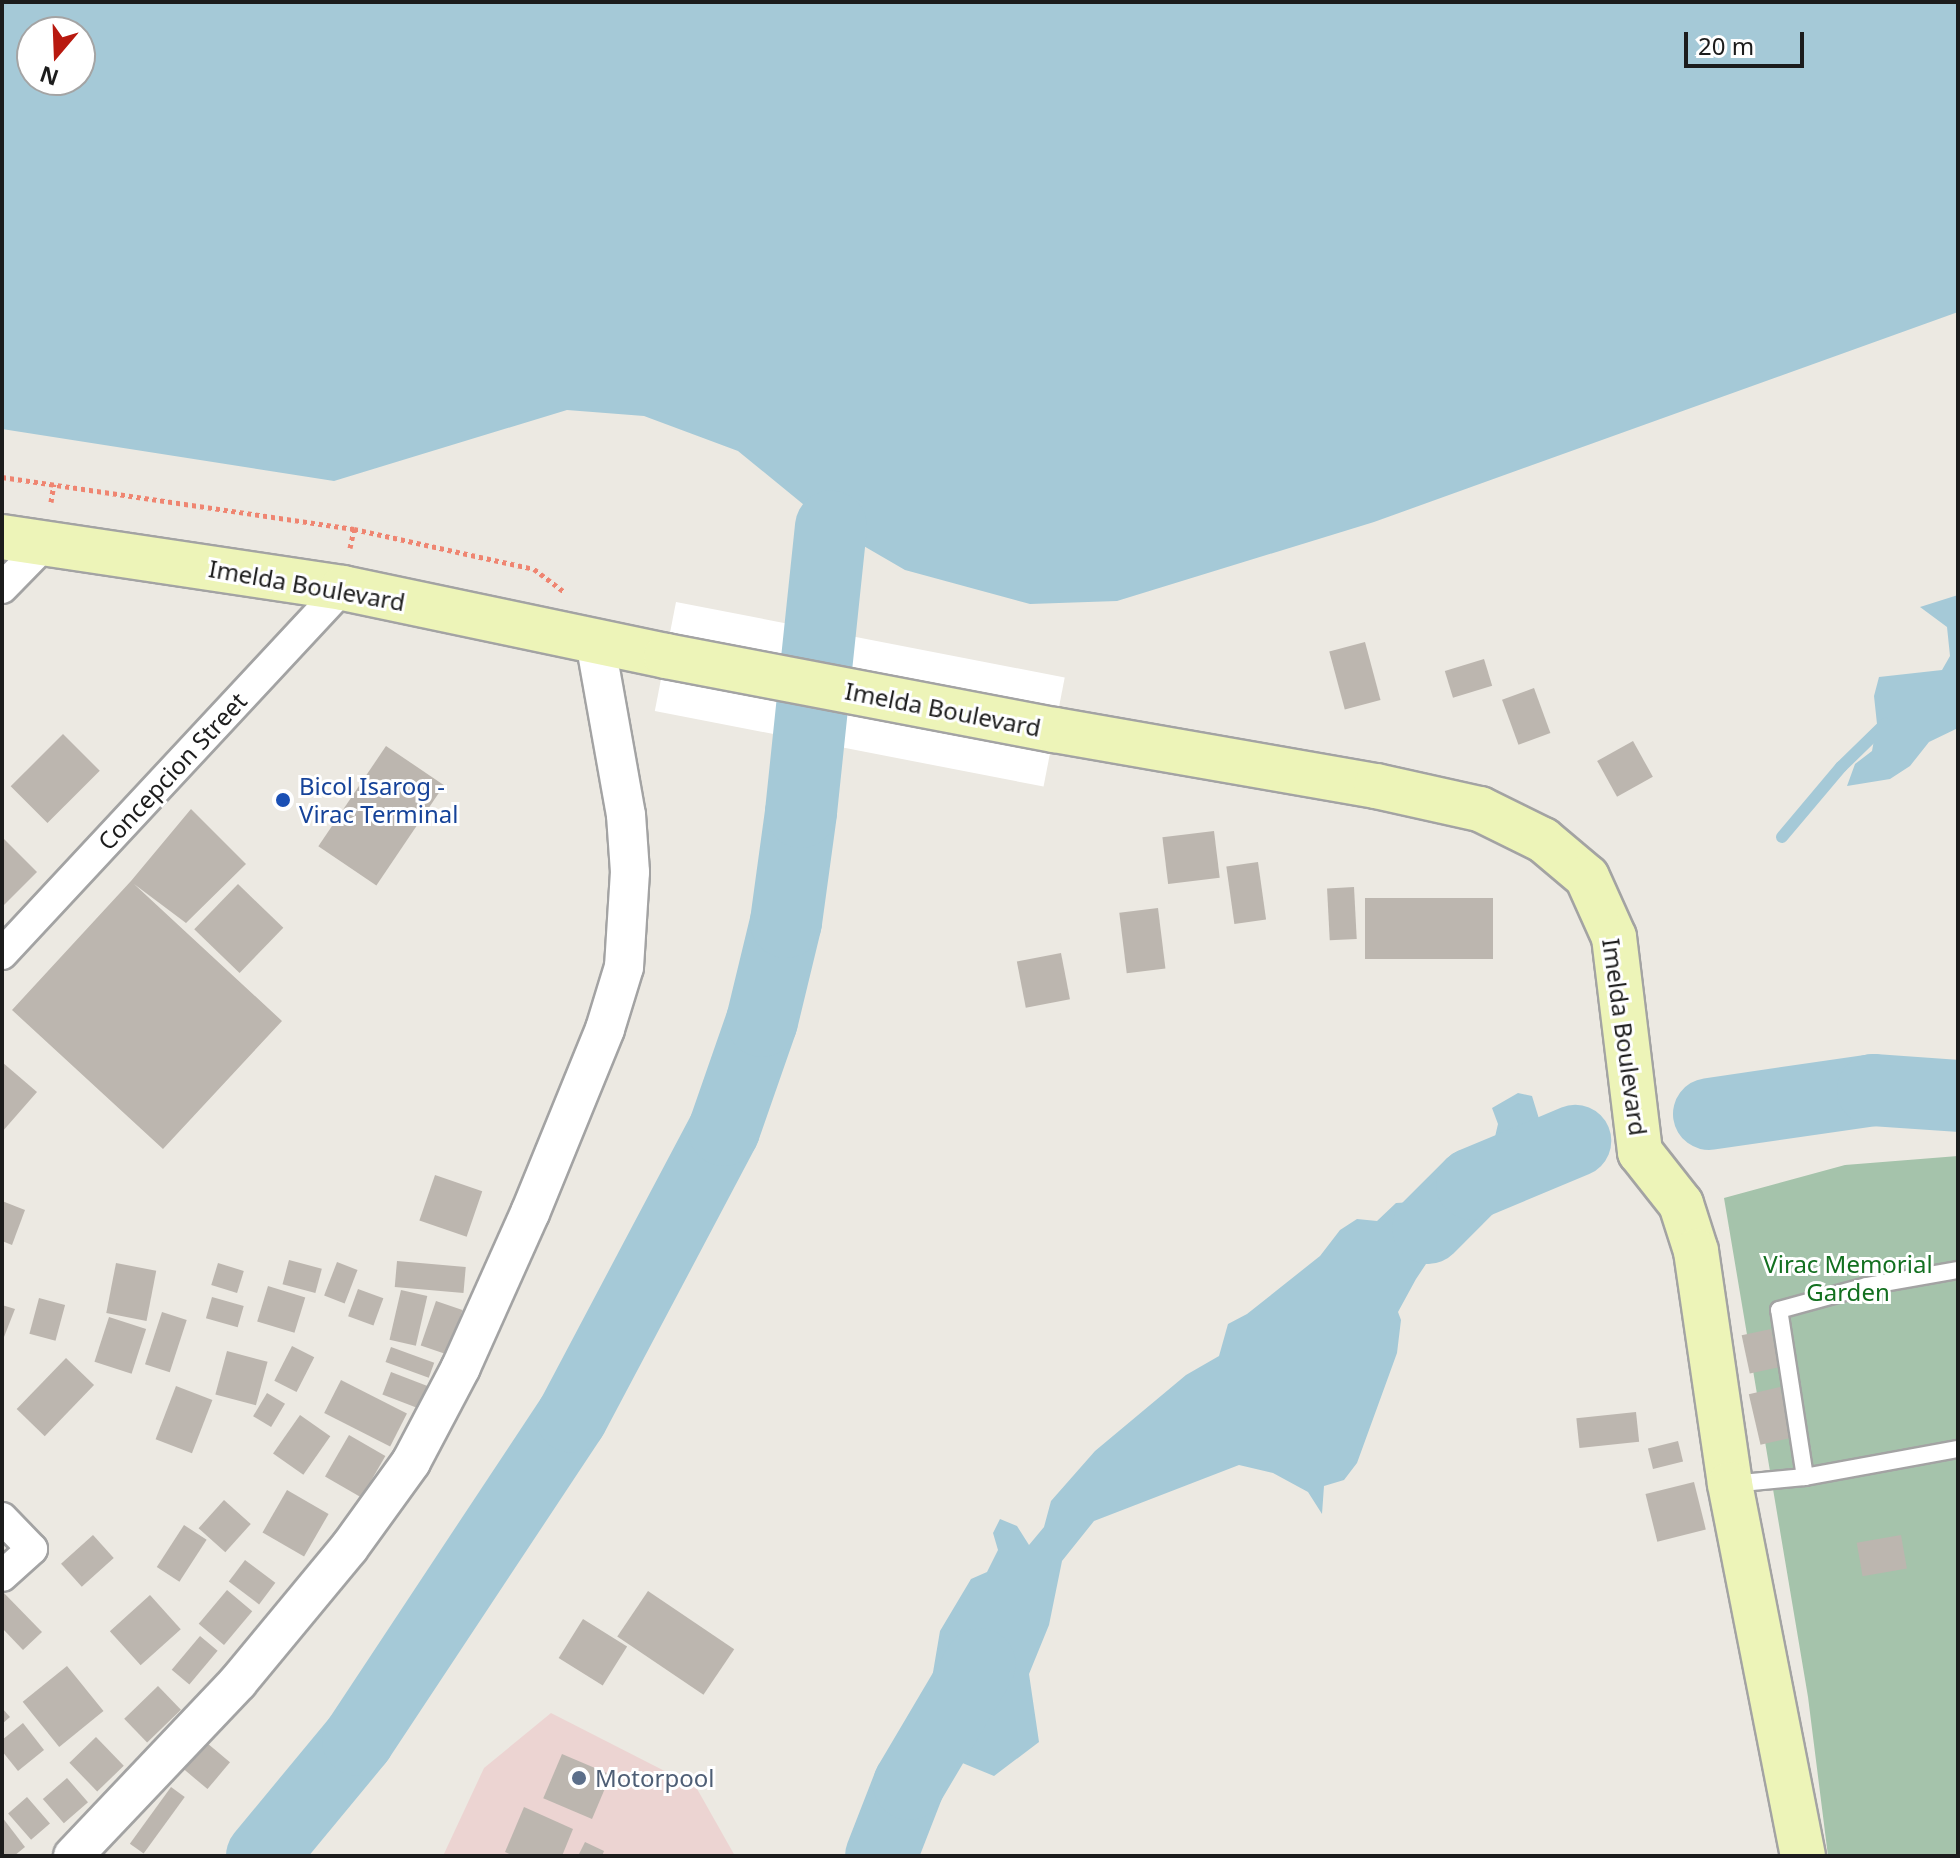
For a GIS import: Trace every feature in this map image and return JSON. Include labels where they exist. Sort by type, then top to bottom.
[{"type":"main road","name":"Imelda Boulevard","points":[[2,537],[343,588],[666,656],[1055,730],[1376,786],[1480,809],[1543,840],[1587,877],[1614,937],[1640,1152],[1681,1204],[1696,1251],[1730,1484]]},
{"type":"main road","points":[[1730,1484],[1803,1856]]},
{"type":"street","points":[[2,588],[46,543]]},
{"type":"street","name":"Concepcion Street","points":[[2,954],[343,588]]},
{"type":"street","points":[[73,1856],[238,1682],[349,1548],[411,1462],[461,1367],[530,1213],[605,1029],[624,967],[630,872],[626,815],[595,641]]},
{"type":"street","points":[[2,1518],[32,1549],[2,1576]]},
{"type":"lane","points":[[1805,1477],[1779,1310],[1867,1286],[1958,1270]]},
{"type":"lane","points":[[1730,1484],[1805,1477],[1958,1449]]},
{"type":"path","points":[[2,477],[354,529],[534,569],[560,586],[580,608],[595,641]]},
{"type":"shaded area","name":"Motorpool","points":[[551,1713],[696,1787],[735,1856],[443,1856],[484,1768]]},
{"type":"green space","name":"Virac Memorial Garden","points":[[1958,1156],[1958,1856],[1828,1856],[1808,1697],[1724,1198],[1845,1165]]},
{"type":"water","points":[[2,2],[1958,2],[1958,312],[1374,522],[1117,601],[1030,604],[905,570],[831,527],[738,451],[644,416],[567,410],[334,481],[2,429]]},
{"type":"water","points":[[1958,595],[1958,728],[1929,742],[1910,766],[1890,779],[1847,786],[1855,764],[1872,751],[1877,724],[1874,696],[1879,677],[1942,670],[1950,656],[1947,627],[1920,607]]},
{"type":"water","points":[[1518,1093],[1532,1096],[1548,1148],[1510,1164],[1496,1183],[1495,1202],[1460,1223],[1437,1262],[1426,1264],[1416,1279],[1398,1312],[1401,1320],[1397,1353],[1357,1463],[1344,1480],[1324,1486],[1322,1514],[1308,1492],[1273,1473],[1239,1465],[1094,1521],[1062,1561],[1049,1625],[1029,1674],[1039,1742],[994,1776],[926,1748],[915,1724],[931,1684],[940,1631],[971,1579],[987,1572],[998,1550],[993,1533],[1000,1519],[1017,1526],[1029,1545],[1044,1527],[1051,1501],[1095,1451],[1186,1375],[1219,1356],[1228,1324],[1247,1314],[1320,1256],[1340,1230],[1357,1219],[1377,1221],[1396,1203],[1413,1202],[1428,1178],[1438,1171],[1481,1164],[1490,1158],[1498,1124],[1492,1108]]},
{"type":"pier","points":[[676,602],[1065,678],[1044,787],[655,711]]},
{"type":"building","points":[[1365,642],[1381,700],[1345,710],[1329,652]]},
{"type":"building","points":[[1484,659],[1492,686],[1453,698],[1445,671]]},
{"type":"building","points":[[1534,688],[1550,733],[1518,745],[1502,700]]},
{"type":"building","points":[[63,734],[100,771],[47,823],[11,786]]},
{"type":"building","points":[[1633,741],[1653,777],[1617,797],[1597,761]]},
{"type":"building","points":[[386,746],[444,785],[376,885],[318,846]]},
{"type":"building","points":[[191,809],[246,864],[186,923],[134,884],[282,1021],[163,1149],[12,1010],[131,881]]},
{"type":"building","points":[[1214,831],[1220,878],[1168,884],[1162,837]]},
{"type":"building","points":[[2,837],[37,872],[2,907]]},
{"type":"building","points":[[1258,862],[1266,919],[1234,924],[1226,866]]},
{"type":"building","points":[[238,884],[283,928],[240,973],[194,929]]},
{"type":"building","points":[[1354,887],[1357,939],[1330,940],[1327,888]]},
{"type":"building","points":[[1365,898],[1493,898],[1493,959],[1365,959]]},
{"type":"building","points":[[1158,908],[1165,969],[1127,973],[1119,913]]},
{"type":"building","points":[[1061,953],[1070,999],[1026,1008],[1017,962]]},
{"type":"building","points":[[2,1062],[37,1092],[2,1132]]},
{"type":"building","points":[[435,1175],[482,1191],[467,1237],[419,1220]]},
{"type":"building","points":[[2,1201],[25,1210],[12,1245],[2,1241]]},
{"type":"building","points":[[289,1260],[322,1269],[315,1293],[283,1284]]},
{"type":"building","points":[[397,1261],[466,1267],[463,1293],[395,1287]]},
{"type":"building","points":[[337,1262],[358,1270],[345,1303],[324,1296]]},
{"type":"building","points":[[116,1263],[156,1271],[147,1321],[106,1313]]},
{"type":"building","points":[[218,1263],[244,1271],[237,1293],[211,1285]]},
{"type":"building","points":[[268,1286],[305,1297],[294,1333],[257,1321]]},
{"type":"building","points":[[358,1289],[383,1298],[373,1325],[348,1316]]},
{"type":"building","points":[[401,1290],[427,1296],[416,1346],[390,1340]]},
{"type":"building","points":[[212,1297],[244,1306],[238,1327],[206,1318]]},
{"type":"building","points":[[39,1298],[65,1305],[56,1341],[29,1334]]},
{"type":"building","points":[[436,1301],[462,1310],[447,1355],[421,1345]]},
{"type":"building","points":[[2,1305],[15,1309],[4,1337],[2,1336]]},
{"type":"building","points":[[162,1312],[187,1320],[170,1372],[145,1364]]},
{"type":"building","points":[[109,1317],[146,1329],[132,1374],[94,1362]]},
{"type":"building","points":[[1771,1329],[1779,1367],[1750,1373],[1742,1335]]},
{"type":"building","points":[[292,1346],[314,1357],[297,1392],[274,1381]]},
{"type":"building","points":[[391,1347],[434,1363],[429,1378],[386,1362]]},
{"type":"building","points":[[227,1351],[268,1362],[256,1405],[215,1394]]},
{"type":"building","points":[[66,1358],[94,1385],[45,1436],[17,1409]]},
{"type":"building","points":[[391,1372],[427,1386],[419,1408],[382,1394]]},
{"type":"building","points":[[341,1380],[407,1414],[390,1447],[324,1413]]},
{"type":"building","points":[[176,1386],[212,1400],[192,1453],[156,1439]]},
{"type":"building","points":[[1780,1387],[1792,1438],[1761,1445],[1749,1394]]},
{"type":"building","points":[[267,1393],[285,1404],[271,1427],[253,1416]]},
{"type":"building","points":[[1636,1412],[1639,1442],[1579,1448],[1576,1418]]},
{"type":"building","points":[[300,1415],[330,1436],[303,1475],[273,1454]]},
{"type":"building","points":[[349,1435],[385,1456],[361,1498],[325,1477]]},
{"type":"building","points":[[1678,1441],[1683,1461],[1653,1469],[1648,1448]]},
{"type":"building","points":[[1694,1482],[1706,1530],[1657,1542],[1645,1494]]},
{"type":"building","points":[[287,1490],[329,1514],[304,1556],[262,1532]]},
{"type":"building","points":[[224,1500],[251,1524],[225,1552],[199,1528]]},
{"type":"building","points":[[184,1525],[207,1540],[179,1582],[157,1567]]},
{"type":"building","points":[[93,1535],[114,1558],[82,1587],[61,1564]]},
{"type":"building","points":[[1901,1535],[1907,1568],[1863,1576],[1857,1543]]},
{"type":"building","points":[[245,1560],[275,1583],[259,1604],[229,1582]]},
{"type":"building","points":[[227,1590],[252,1611],[224,1645],[199,1624]]},
{"type":"building","points":[[2,1591],[42,1632],[23,1650],[2,1628]]},
{"type":"building","points":[[648,1591],[734,1649],[703,1695],[617,1637]]},
{"type":"building","points":[[150,1595],[181,1629],[141,1665],[110,1631]]},
{"type":"building","points":[[583,1619],[627,1647],[603,1686],[559,1658]]},
{"type":"building","points":[[200,1636],[218,1651],[189,1684],[172,1670]]},
{"type":"building","points":[[67,1666],[104,1711],[59,1747],[23,1702]]},
{"type":"building","points":[[158,1686],[181,1710],[147,1742],[124,1719]]},
{"type":"building","points":[[2,1708],[10,1717],[2,1724]]},
{"type":"building","points":[[23,1723],[44,1750],[18,1771],[2,1751],[2,1740]]},
{"type":"building","points":[[96,1737],[124,1766],[97,1791],[69,1763]]},
{"type":"building","points":[[207,1743],[230,1762],[207,1789],[185,1770]]},
{"type":"building","points":[[562,1754],[611,1775],[592,1819],[543,1798]]},
{"type":"building","points":[[67,1778],[88,1802],[64,1823],[43,1799]]},
{"type":"building","points":[[171,1787],[185,1797],[144,1854],[130,1844]]},
{"type":"building","points":[[27,1797],[50,1823],[31,1840],[8,1813]]},
{"type":"building","points":[[524,1807],[573,1829],[562,1856],[514,1856],[505,1852]]},
{"type":"building","points":[[2,1817],[25,1847],[14,1856],[2,1856]]},
{"type":"building","points":[[585,1842],[604,1851],[602,1856],[578,1856]]},
{"type":"waterway","points":[[262,1856],[358,1740],[572,1417],[724,1130],[762,1021],[786,922],[801,812],[831,527]]},
{"type":"waterway","points":[[1782,837],[1841,767],[1885,724]]},
{"type":"waterway","points":[[1709,1114],[1873,1090],[1958,1096]]},
{"type":"waterway","points":[[1428,1228],[1472,1184],[1575,1141]]},
{"type":"waterway","points":[[881,1856],[909,1784],[980,1664]]},
{"type":"place","name":"Bicol Isarog - Virac Terminal","points":[[283,800]]},
{"type":"place","name":"Motorpool","points":[[579,1778]]}]
